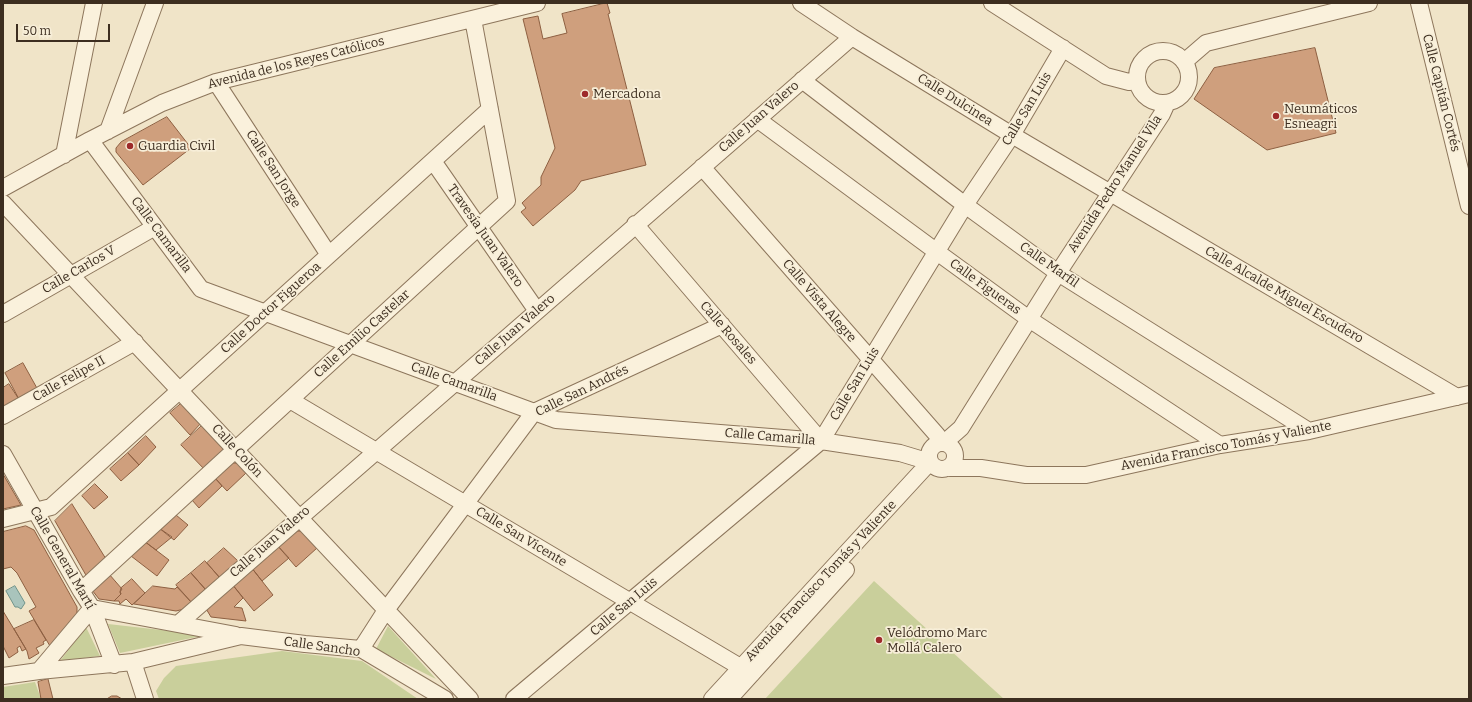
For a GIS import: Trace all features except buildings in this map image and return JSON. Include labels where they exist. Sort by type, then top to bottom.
[{"type":"street","points":[[64,155],[94,3]]},
{"type":"street","points":[[108,131],[155,3]]},
{"type":"street","name":"Avenida de los Reyes Católicos","points":[[3,188],[90,140],[162,103],[216,82],[473,19],[516,5],[537,3]]},
{"type":"street","name":"Calle Dulcinea","points":[[801,3],[852,37],[1110,193]]},
{"type":"street","points":[[992,3],[1106,76],[1129,82],[1137,79]]},
{"type":"street","points":[[1184,62],[1206,44],[1369,3]]},
{"type":"street","name":"Calle Capitán Cortés","points":[[1419,3],[1469,205]]},
{"type":"street","name":"Calle Emilio Castelar","points":[[81,591],[507,201],[473,19]]},
{"type":"street","name":"Calle Juan Valero","points":[[178,624],[375,450],[852,37]]},
{"type":"street","name":"Calle San Luis","points":[[514,699],[821,441],[965,205],[1012,135],[1063,48]]},
{"type":"street","points":[[1162,51],[1170,52],[1178,56],[1184,62],[1188,70],[1189,79],[1187,88],[1182,95],[1167,103],[1158,103],[1150,100],[1144,95],[1139,87],[1137,79],[1141,63],[1146,57],[1162,51]]},
{"type":"street","name":"Calle Marfil","points":[[802,80],[965,205],[1058,273],[1308,431]]},
{"type":"street","name":"Calle San Jorge","points":[[216,82],[329,256]]},
{"type":"street","name":"Avenida Pedro Manuel Vila","points":[[942,452],[961,428],[1058,273],[1162,114],[1167,103]]},
{"type":"street","name":"Calle Doctor Figueroa","points":[[35,512],[51,507],[490,109]]},
{"type":"street","name":"Calle Figueras","points":[[757,119],[1029,319],[1220,445]]},
{"type":"street","name":"Calle Camarilla","points":[[90,140],[201,289],[454,383],[556,420],[821,441],[900,453],[942,452]]},
{"type":"street","name":"Travesía Juan Valero","points":[[433,161],[537,311]]},
{"type":"street","name":"Calle Vista Alegre","points":[[702,167],[870,359],[942,452]]},
{"type":"street","name":"Calle Alcalde Miguel Escudero","points":[[1110,193],[1463,396]]},
{"type":"street","name":"Calle Colón","points":[[3,203],[72,274],[470,699]]},
{"type":"street","name":"Calle Rosales","points":[[635,224],[821,441]]},
{"type":"street","name":"Calle Carlos V","points":[[3,314],[155,227]]},
{"type":"street","name":"Calle San Andrés","points":[[361,649],[386,610],[534,412],[722,325]]},
{"type":"street","name":"Calle Felipe II","points":[[3,416],[135,342]]},
{"type":"street","name":"Avenida Francisco Tomás y Valiente","points":[[729,699],[747,671],[942,452],[981,468],[1026,475],[1086,475],[1220,445],[1308,431],[1463,396]]},
{"type":"street","name":"Calle San Vicente","points":[[290,400],[747,671]]},
{"type":"street","name":"Calle General Martí","points":[[3,454],[35,512],[92,608],[114,665]]},
{"type":"street","points":[[3,519],[35,512]]},
{"type":"street","points":[[39,671],[92,608]]},
{"type":"street","name":"Calle Sancho","points":[[92,608],[241,636],[361,649],[440,698]]},
{"type":"street","name":"Calle Sancho","points":[[3,676],[133,662],[241,636]]},
{"type":"street","points":[[133,662],[145,699]]},
{"type":"street","name":"Avenida Francisco Tomás y Valiente","points":[[712,699],[747,671]]},
{"type":"green space","name":"Velódromo Marc Mollá Calero","points":[[874,581],[1004,699],[765,699]]},
{"type":"green space","points":[[108,624],[206,635],[120,653]]},
{"type":"green space","points":[[388,626],[436,679],[376,649]]},
{"type":"green space","points":[[86,627],[100,656],[60,661]]},
{"type":"green space","points":[[282,651],[362,661],[418,699],[159,699],[156,691],[164,678],[176,666]]},
{"type":"green space","points":[[35,682],[41,699],[3,699],[3,687]]},
{"type":"water","points":[[15,586],[25,603],[21,609],[15,607],[6,591]]},
{"type":"place","name":"Mercadona","points":[[585,94]]},
{"type":"place","name":"Neumáticos Esneagri","points":[[1276,116]]},
{"type":"place","name":"Guardia Civil","points":[[130,146]]},
{"type":"place","name":"Velódromo Marc Mollá Calero","points":[[879,640]]}]
